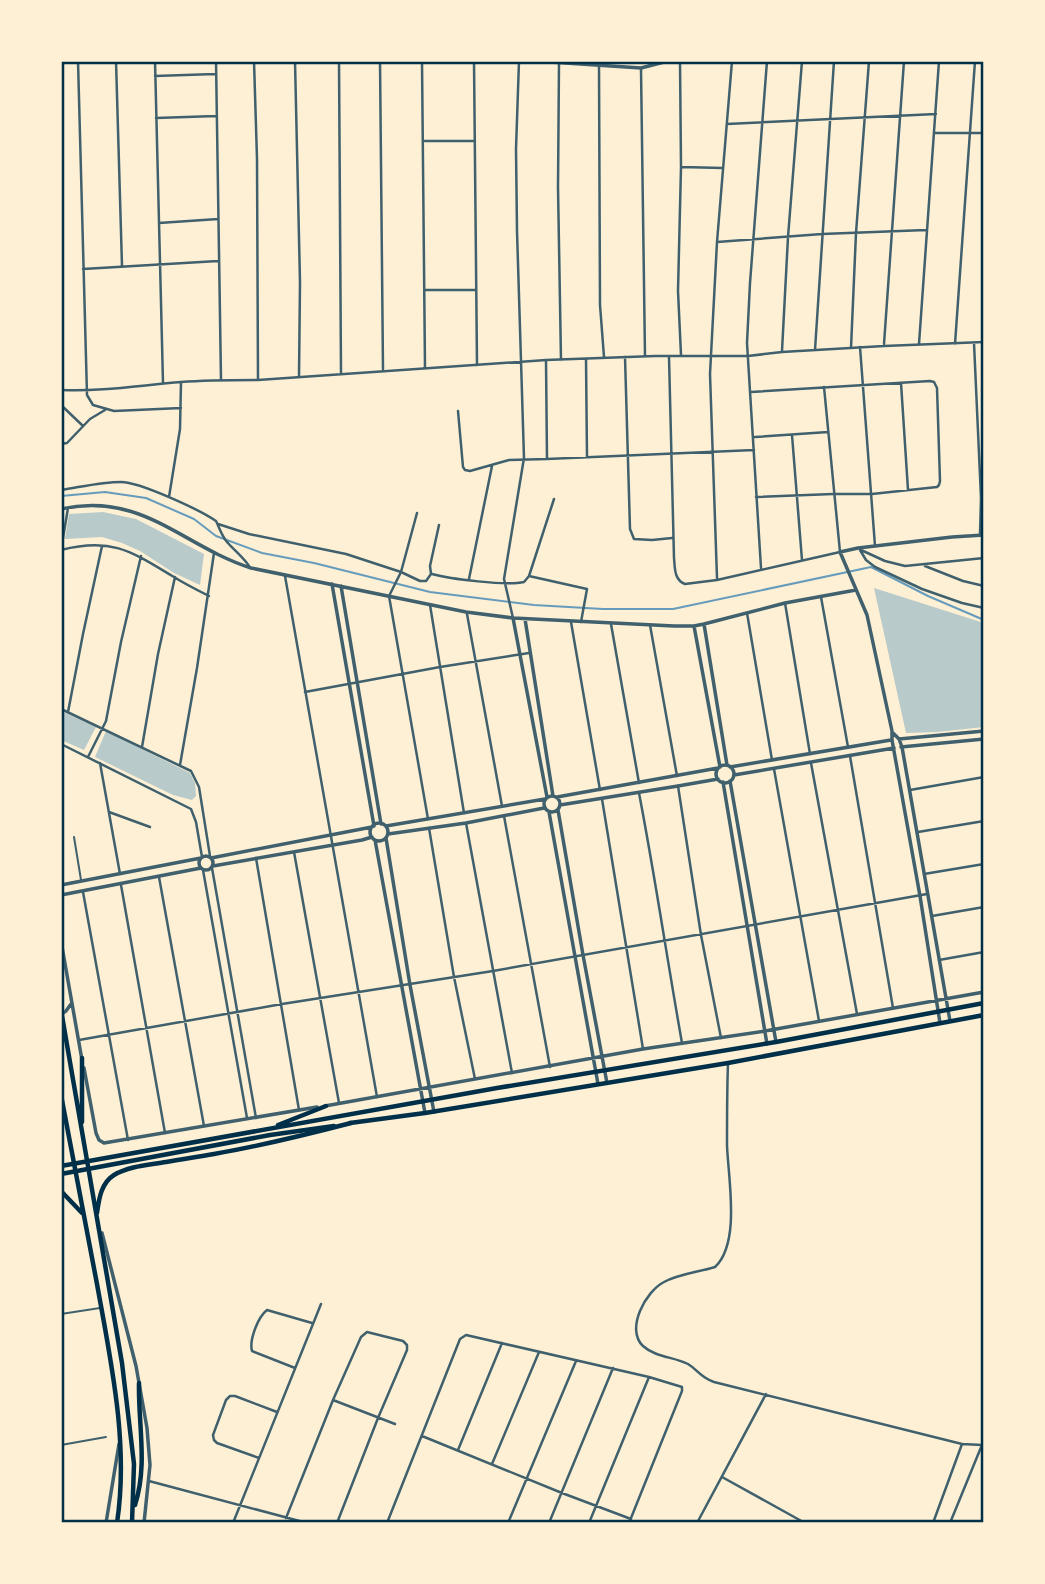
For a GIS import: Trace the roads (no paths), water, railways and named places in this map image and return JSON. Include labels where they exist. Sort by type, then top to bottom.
[{"type":"main road","points":[[62,1166],[423,1100],[767,1044],[984,1003]]},
{"type":"main road","points":[[62,1013],[127,1402],[134,1464],[132,1523]]},
{"type":"main road","points":[[62,1174],[258,1138],[728,1063],[984,1015]]},
{"type":"main road","points":[[82,1058],[82,1137]]},
{"type":"main road","points":[[61,1095],[101,1308],[120,1439],[121,1488],[117,1523]]},
{"type":"main road","points":[[268,1129],[327,1106]]},
{"type":"main road","points":[[61,1109],[68,1128]]},
{"type":"main road","points":[[97,1217],[105,1184],[121,1172],[242,1149],[351,1123]]},
{"type":"main road","points":[[61,1191],[84,1215]]},
{"type":"main road","points":[[133,1509],[142,1461],[139,1383]]},
{"type":"street","points":[[78,61],[86,390],[90,402],[105,410],[181,408]]},
{"type":"street","points":[[116,61],[122,266]]},
{"type":"street","points":[[155,61],[163,384]]},
{"type":"street","points":[[216,61],[220,380]]},
{"type":"street","points":[[254,61],[258,380]]},
{"type":"street","points":[[295,61],[300,282],[299,377]]},
{"type":"street","points":[[339,61],[341,373]]},
{"type":"street","points":[[380,61],[383,370]]},
{"type":"street","points":[[422,61],[425,368]]},
{"type":"street","points":[[474,61],[477,365]]},
{"type":"street","points":[[519,61],[516,149],[524,458],[504,568],[505,585],[546,798],[543,803],[549,812],[598,1084]]},
{"type":"street","points":[[535,61],[640,68],[668,61]]},
{"type":"street","points":[[680,61],[678,291],[681,356]]},
{"type":"street","points":[[717,580],[710,374],[732,61]]},
{"type":"street","points":[[761,569],[747,343],[767,61]]},
{"type":"street","points":[[782,352],[802,61]]},
{"type":"street","points":[[815,350],[834,61]]},
{"type":"street","points":[[851,348],[856,233],[869,61]]},
{"type":"street","points":[[884,345],[904,61]]},
{"type":"street","points":[[919,344],[939,61]]},
{"type":"street","points":[[955,344],[975,61]]},
{"type":"street","points":[[559,63],[561,360]]},
{"type":"street","points":[[599,66],[600,305],[604,358]]},
{"type":"street","points":[[640,68],[645,356]]},
{"type":"street","points":[[155,76],[216,74]]},
{"type":"street","points":[[727,124],[936,114]]},
{"type":"street","points":[[156,118],[216,117]]},
{"type":"street","points":[[934,134],[984,132]]},
{"type":"street","points":[[423,141],[475,141]]},
{"type":"street","points":[[681,167],[723,168]]},
{"type":"street","points":[[159,223],[218,219]]},
{"type":"street","points":[[718,242],[926,230]]},
{"type":"street","points":[[83,269],[218,261]]},
{"type":"street","points":[[425,290],[476,290]]},
{"type":"street","points":[[61,390],[258,380],[546,360],[748,356],[884,345],[984,342]]},
{"type":"street","points":[[669,357],[675,571],[681,582],[693,584],[875,546],[982,535],[981,459],[974,343]]},
{"type":"street","points":[[860,347],[875,546]]},
{"type":"street","points":[[625,358],[631,535],[634,539],[642,540],[673,538]]},
{"type":"street","points":[[586,359],[587,457]]},
{"type":"street","points":[[546,360],[547,459]]},
{"type":"street","points":[[751,392],[930,381],[934,382],[937,388],[939,485],[872,495],[756,497]]},
{"type":"street","points":[[169,498],[178,449],[181,382]]},
{"type":"street","points":[[976,382],[984,382]]},
{"type":"street","points":[[901,383],[908,490]]},
{"type":"street","points":[[824,387],[840,552],[872,632],[892,731],[940,1023]]},
{"type":"street","points":[[61,405],[83,425]]},
{"type":"street","points":[[61,444],[66,443],[83,425],[105,410]]},
{"type":"street","points":[[458,411],[465,471],[524,458],[754,450]]},
{"type":"street","points":[[978,420],[984,421]]},
{"type":"street","points":[[754,437],[828,432]]},
{"type":"street","points":[[793,435],[802,560]]},
{"type":"street","points":[[469,579],[492,465]]},
{"type":"street","points":[[61,490],[124,482],[169,498],[218,524],[250,534],[346,554],[420,581],[426,581],[431,573],[430,566],[439,525]]},
{"type":"street","points":[[431,573],[505,585],[524,582],[529,576],[554,499]]},
{"type":"street","points":[[61,509],[98,505],[131,511],[169,527],[214,554],[251,568],[467,612],[513,618],[694,626],[785,603],[856,590]]},
{"type":"street","points":[[68,507],[61,550],[90,545],[125,550],[141,556],[174,578],[209,596]]},
{"type":"street","points":[[417,513],[401,572],[389,596],[428,818]]},
{"type":"street","points":[[218,524],[227,542],[242,555],[251,568]]},
{"type":"street","points":[[68,712],[102,546]]},
{"type":"street","points":[[859,549],[899,566],[984,558]]},
{"type":"street","points":[[859,549],[866,560],[887,573],[922,589],[984,608]]},
{"type":"street","points":[[180,765],[214,554]]},
{"type":"street","points":[[88,757],[106,721],[141,556]]},
{"type":"street","points":[[922,565],[984,586]]},
{"type":"street","points":[[285,576],[377,1097]]},
{"type":"street","points":[[529,576],[586,588],[588,590],[581,622]]},
{"type":"street","points":[[142,747],[174,578]]},
{"type":"street","points":[[332,584],[373,827],[370,832],[425,1113]]},
{"type":"street","points":[[341,586],[434,1112]]},
{"type":"street","points":[[821,597],[848,747]]},
{"type":"street","points":[[785,603],[810,754]]},
{"type":"street","points":[[430,604],[464,813]]},
{"type":"street","points":[[467,612],[502,806]]},
{"type":"street","points":[[747,613],[772,760]]},
{"type":"street","points":[[525,619],[607,1083]]},
{"type":"street","points":[[571,622],[600,790]]},
{"type":"street","points":[[611,622],[639,783]]},
{"type":"street","points":[[704,624],[728,766],[734,775]]},
{"type":"street","points":[[650,625],[677,776]]},
{"type":"street","points":[[694,626],[719,768],[716,773],[718,779],[723,782],[730,781]]},
{"type":"street","points":[[305,692],[531,653]]},
{"type":"street","points":[[61,709],[180,765],[191,771],[197,782],[256,1118]]},
{"type":"street","points":[[892,731],[902,747],[950,1021]]},
{"type":"street","points":[[61,885],[383,825],[728,766],[899,739],[984,731]]},
{"type":"street","points":[[776,1042],[730,781],[734,775],[894,748],[984,739]]},
{"type":"street","points":[[61,744],[191,809],[196,822],[201,858],[199,863],[247,1119]]},
{"type":"street","points":[[850,755],[893,1008]]},
{"type":"street","points":[[811,762],[857,1014]]},
{"type":"street","points":[[100,763],[120,874]]},
{"type":"street","points":[[774,769],[819,1021]]},
{"type":"street","points":[[909,790],[984,778]]},
{"type":"street","points":[[549,812],[559,807],[718,779]]},
{"type":"street","points":[[723,782],[767,1044]]},
{"type":"street","points":[[678,786],[701,935],[722,1038]]},
{"type":"street","points":[[639,793],[682,1043]]},
{"type":"street","points":[[602,799],[643,1049]]},
{"type":"street","points":[[61,895],[332,845],[373,839],[380,842],[387,836],[544,808]]},
{"type":"street","points":[[109,812],[149,827]]},
{"type":"street","points":[[504,816],[550,1066]]},
{"type":"street","points":[[916,832],[984,821]]},
{"type":"street","points":[[466,823],[512,1073]]},
{"type":"street","points":[[429,828],[454,977],[475,1079]]},
{"type":"street","points":[[294,852],[339,1104]]},
{"type":"street","points":[[256,858],[299,1110]]},
{"type":"street","points":[[923,874],[984,864]]},
{"type":"street","points":[[159,877],[204,1126]]},
{"type":"street","points":[[121,884],[165,1133]]},
{"type":"street","points":[[83,891],[128,1140]]},
{"type":"street","points":[[79,1040],[575,957],[927,894]]},
{"type":"street","points":[[931,916],[984,907]]},
{"type":"street","points":[[61,941],[97,1137],[104,1143],[984,992]]},
{"type":"street","points":[[939,960],[984,952]]},
{"type":"street","points":[[62,1013],[69,1008],[72,1000]]},
{"type":"street","points":[[728,1063],[730,1223],[724,1254],[715,1267],[665,1281],[651,1292],[638,1316],[635,1329],[638,1340],[646,1348],[685,1363],[701,1376],[714,1382],[962,1444],[982,1444]]},
{"type":"street","points":[[97,1217],[139,1383],[149,1445],[149,1481],[144,1523]]},
{"type":"street","points":[[233,1523],[321,1304]]},
{"type":"street","points":[[295,1368],[252,1351],[250,1345],[256,1328],[263,1312],[267,1310],[313,1323]]},
{"type":"street","points":[[286,1518],[361,1337],[371,1332],[403,1341],[407,1347],[337,1523]]},
{"type":"street","points":[[387,1523],[421,1436],[460,1339],[466,1335],[613,1368],[683,1388],[630,1521],[421,1436]]},
{"type":"street","points":[[458,1451],[502,1343]]},
{"type":"street","points":[[492,1464],[539,1352]]},
{"type":"street","points":[[508,1523],[576,1361]]},
{"type":"street","points":[[549,1523],[613,1368]]},
{"type":"street","points":[[589,1523],[649,1377]]},
{"type":"street","points":[[697,1523],[766,1394]]},
{"type":"street","points":[[259,1458],[214,1440],[213,1435],[226,1400],[235,1396],[278,1413]]},
{"type":"street","points":[[333,1400],[395,1424]]},
{"type":"street","points":[[106,1523],[120,1439]]},
{"type":"street","points":[[950,1523],[984,1440]]},
{"type":"street","points":[[933,1523],[962,1444]]},
{"type":"street","points":[[722,1477],[805,1523]]},
{"type":"street","points":[[149,1481],[307,1523]]},
{"type":"lane","points":[[74,837],[81,881]]},
{"type":"lane","points":[[61,1314],[101,1308]]},
{"type":"lane","points":[[61,1445],[106,1437]]},
{"type":"waterway","points":[[61,496],[105,492],[146,498],[194,519],[216,536],[262,553],[430,592],[534,605],[673,609],[871,567],[984,620]]}]
